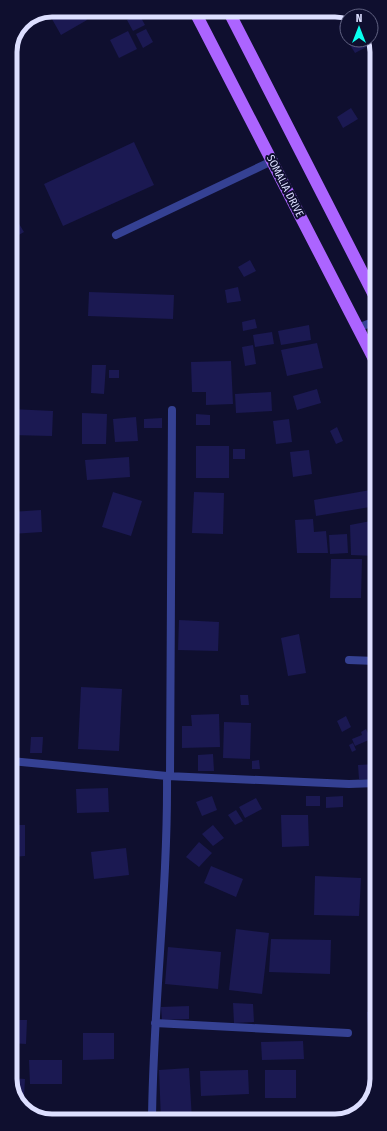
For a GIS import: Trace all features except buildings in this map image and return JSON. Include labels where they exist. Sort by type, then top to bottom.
[{"type":"main road","name":"SOMALIA DRIVE","points":[[198,17],[370,352]]},
{"type":"main road","points":[[232,17],[370,287]]},
{"type":"street","points":[[116,235],[272,161]]},
{"type":"street","points":[[357,328],[370,323]]},
{"type":"street","points":[[152,1114],[155,1023],[168,828],[172,410]]},
{"type":"street","points":[[350,660],[370,661]]},
{"type":"street","points":[[17,762],[168,776],[349,784],[370,783]]},
{"type":"street","points":[[155,1023],[348,1033]]}]
